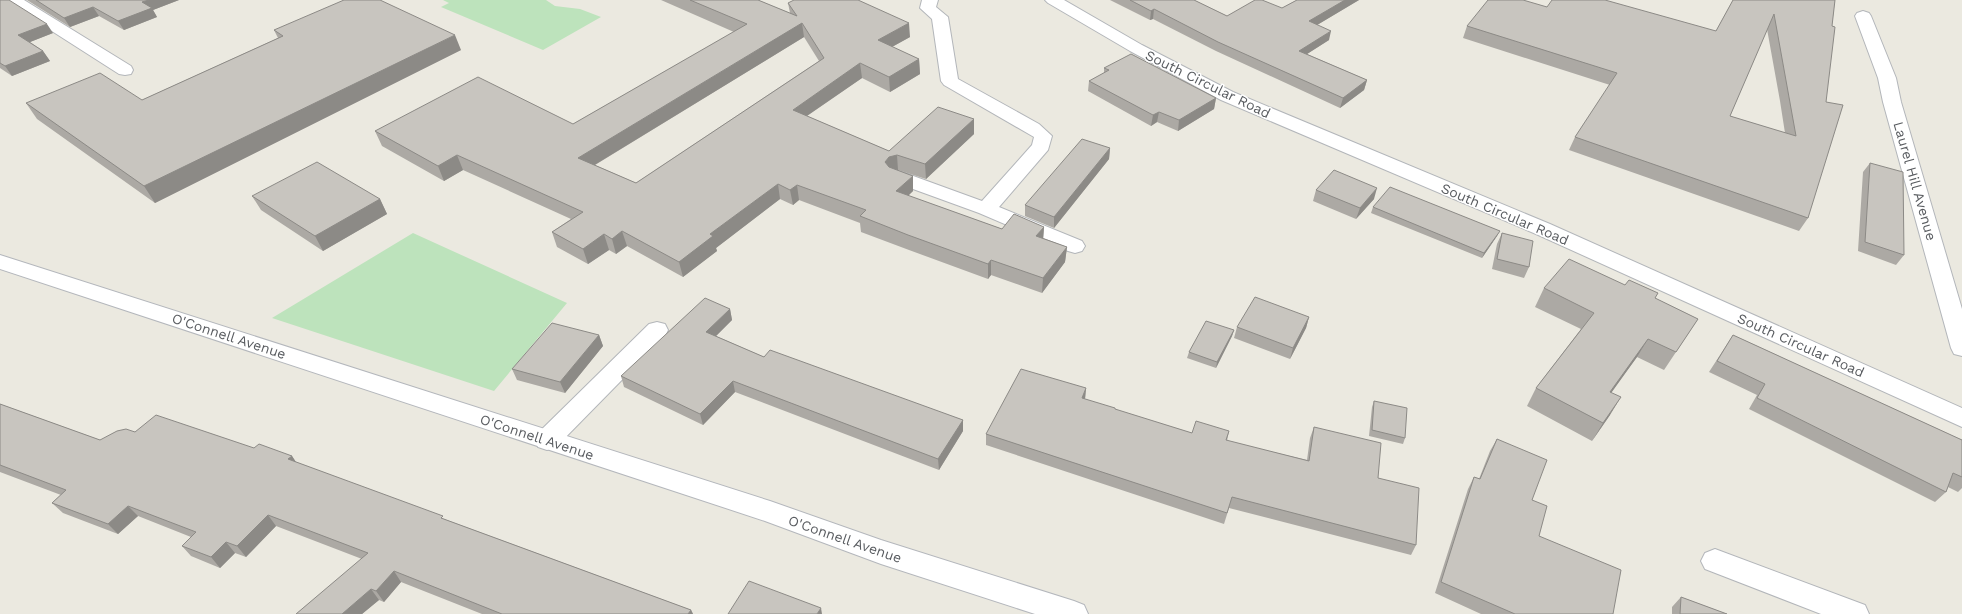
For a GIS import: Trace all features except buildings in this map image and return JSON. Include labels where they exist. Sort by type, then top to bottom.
[{"type":"street","points":[[0,3],[8,0]]},
{"type":"street","points":[[13,0],[125,70]]},
{"type":"street","points":[[930,0],[928,8],[940,17],[950,80],[1033,128],[1043,136],[1041,146],[986,209]]},
{"type":"street","name":"South Circular Road","points":[[1053,0],[1136,48],[1226,96],[1543,229],[1962,418]]},
{"type":"street","name":"Laurel Hill Avenue","points":[[1863,16],[1887,78],[1962,348]]},
{"type":"street","points":[[898,177],[986,209],[1075,246]]},
{"type":"street","name":"O'Connell Avenue","points":[[0,262],[547,440],[1074,614]]},
{"type":"street","points":[[547,440],[657,330]]},
{"type":"street","points":[[1715,561],[1855,614]]},
{"type":"green space","points":[[443,0],[546,0],[555,6],[580,9],[601,17],[543,50],[441,7],[449,3]]},
{"type":"green space","points":[[413,233],[567,303],[494,391],[272,318]]}]
